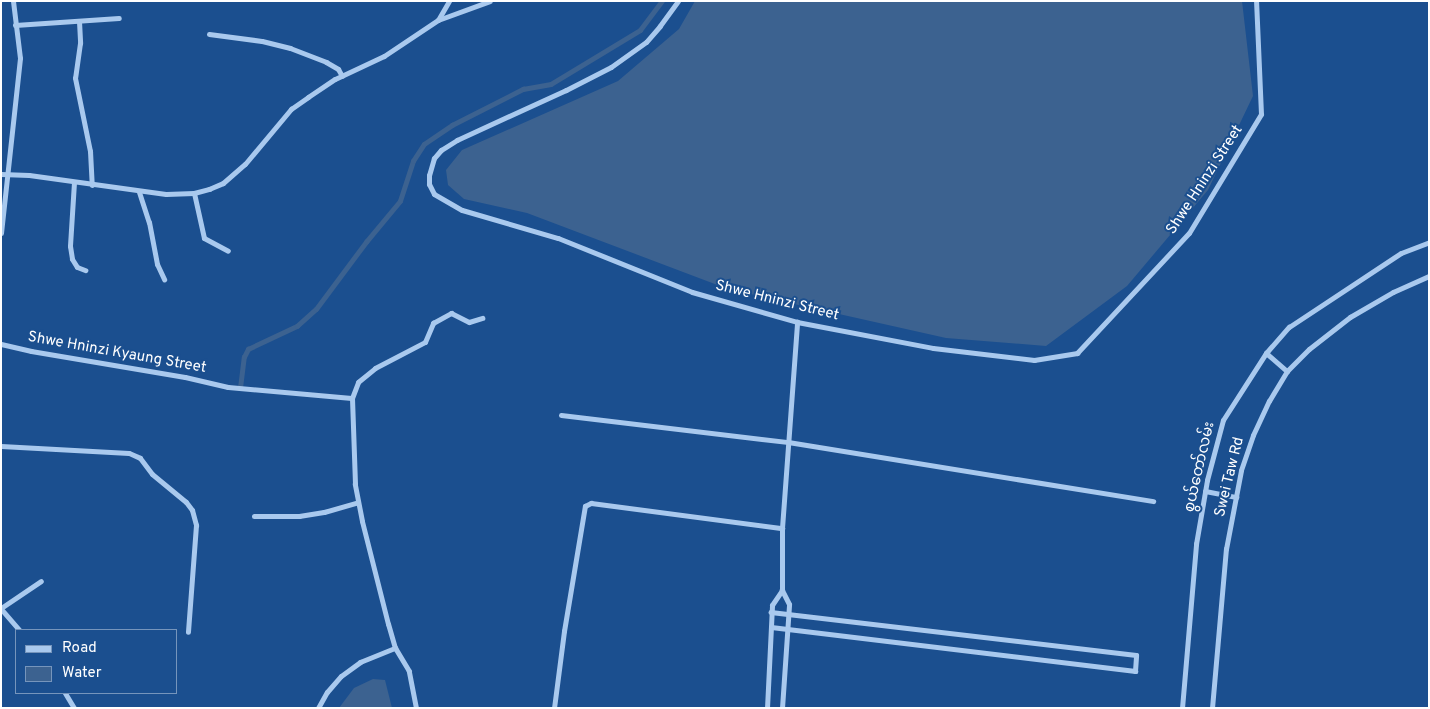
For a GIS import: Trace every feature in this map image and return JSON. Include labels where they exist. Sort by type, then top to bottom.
[{"type":"street","points":[[1,233],[4,174],[20,58],[13,1]]},
{"type":"street","points":[[438,20],[449,1]]},
{"type":"street","points":[[4,174],[166,194],[194,193],[223,183],[245,164],[292,109],[342,76],[384,56],[438,20],[490,1]]},
{"type":"street","name":"Shwe Hninzi Street","points":[[678,1],[646,42],[611,66],[566,90],[457,140],[441,150],[431,166],[429,184],[434,194],[462,210],[558,238],[692,292],[797,322],[933,348],[1034,360],[1077,353],[1189,233],[1261,114],[1256,1]]},
{"type":"street","points":[[15,25],[118,18]]},
{"type":"street","points":[[80,21],[80,43],[75,78],[90,151],[92,185]]},
{"type":"street","points":[[209,34],[262,41],[290,48],[326,62],[338,69],[342,76]]},
{"type":"street","points":[[74,182],[70,246],[72,259],[77,267],[86,270]]},
{"type":"street","points":[[140,192],[149,222],[157,264],[164,279]]},
{"type":"street","points":[[194,193],[204,238],[228,251]]},
{"type":"street","name":"စွယ်တော်လမ်း","points":[[1182,708],[1196,544],[1205,491],[1223,420],[1266,353],[1289,328],[1401,252],[1429,242]]},
{"type":"street","name":"Swei Taw Rd","points":[[1212,708],[1226,549],[1241,470],[1253,434],[1287,371],[1309,349],[1350,317],[1394,292],[1429,276]]},
{"type":"street","points":[[416,708],[408,671],[396,648],[358,502],[355,484],[352,398],[358,382],[375,368],[425,342],[433,323],[451,313],[468,322],[482,318]]},
{"type":"street","points":[[782,708],[789,604],[782,590],[782,528],[797,322]]},
{"type":"street","name":"Shwe Hninzi Kyaung Street","points":[[1,344],[228,386],[352,398]]},
{"type":"street","points":[[1266,353],[1287,371]]},
{"type":"street","points":[[561,415],[788,442],[1153,501]]},
{"type":"street","points":[[1,446],[129,453],[140,458],[152,474],[186,502],[192,510],[196,524],[194,580],[188,632]]},
{"type":"street","points":[[1205,491],[1236,497]]},
{"type":"street","points":[[254,516],[299,516],[324,512],[358,502]]},
{"type":"street","points":[[554,708],[564,631],[585,506],[591,503],[782,528]]},
{"type":"street","points":[[18,629],[1,608],[41,581]]},
{"type":"street","points":[[767,708],[771,612],[772,605],[782,590]]},
{"type":"street","points":[[771,612],[1136,656],[1135,671],[771,627]]},
{"type":"street","points":[[318,708],[327,692],[341,676],[360,662],[396,648]]},
{"type":"street","points":[[66,694],[74,708]]},
{"type":"water","points":[[695,1],[1242,1],[1253,96],[1208,190],[1127,286],[1046,346],[946,338],[728,289],[527,213],[464,199],[448,185],[446,170],[462,150],[618,81],[679,29]]},
{"type":"water","points":[[373,679],[385,680],[392,708],[339,708],[354,688]]},
{"type":"waterway","points":[[240,388],[244,357],[248,349],[297,326],[316,309],[366,242],[400,201],[413,161],[424,144],[452,125],[523,89],[551,84],[640,30],[662,1]]}]
